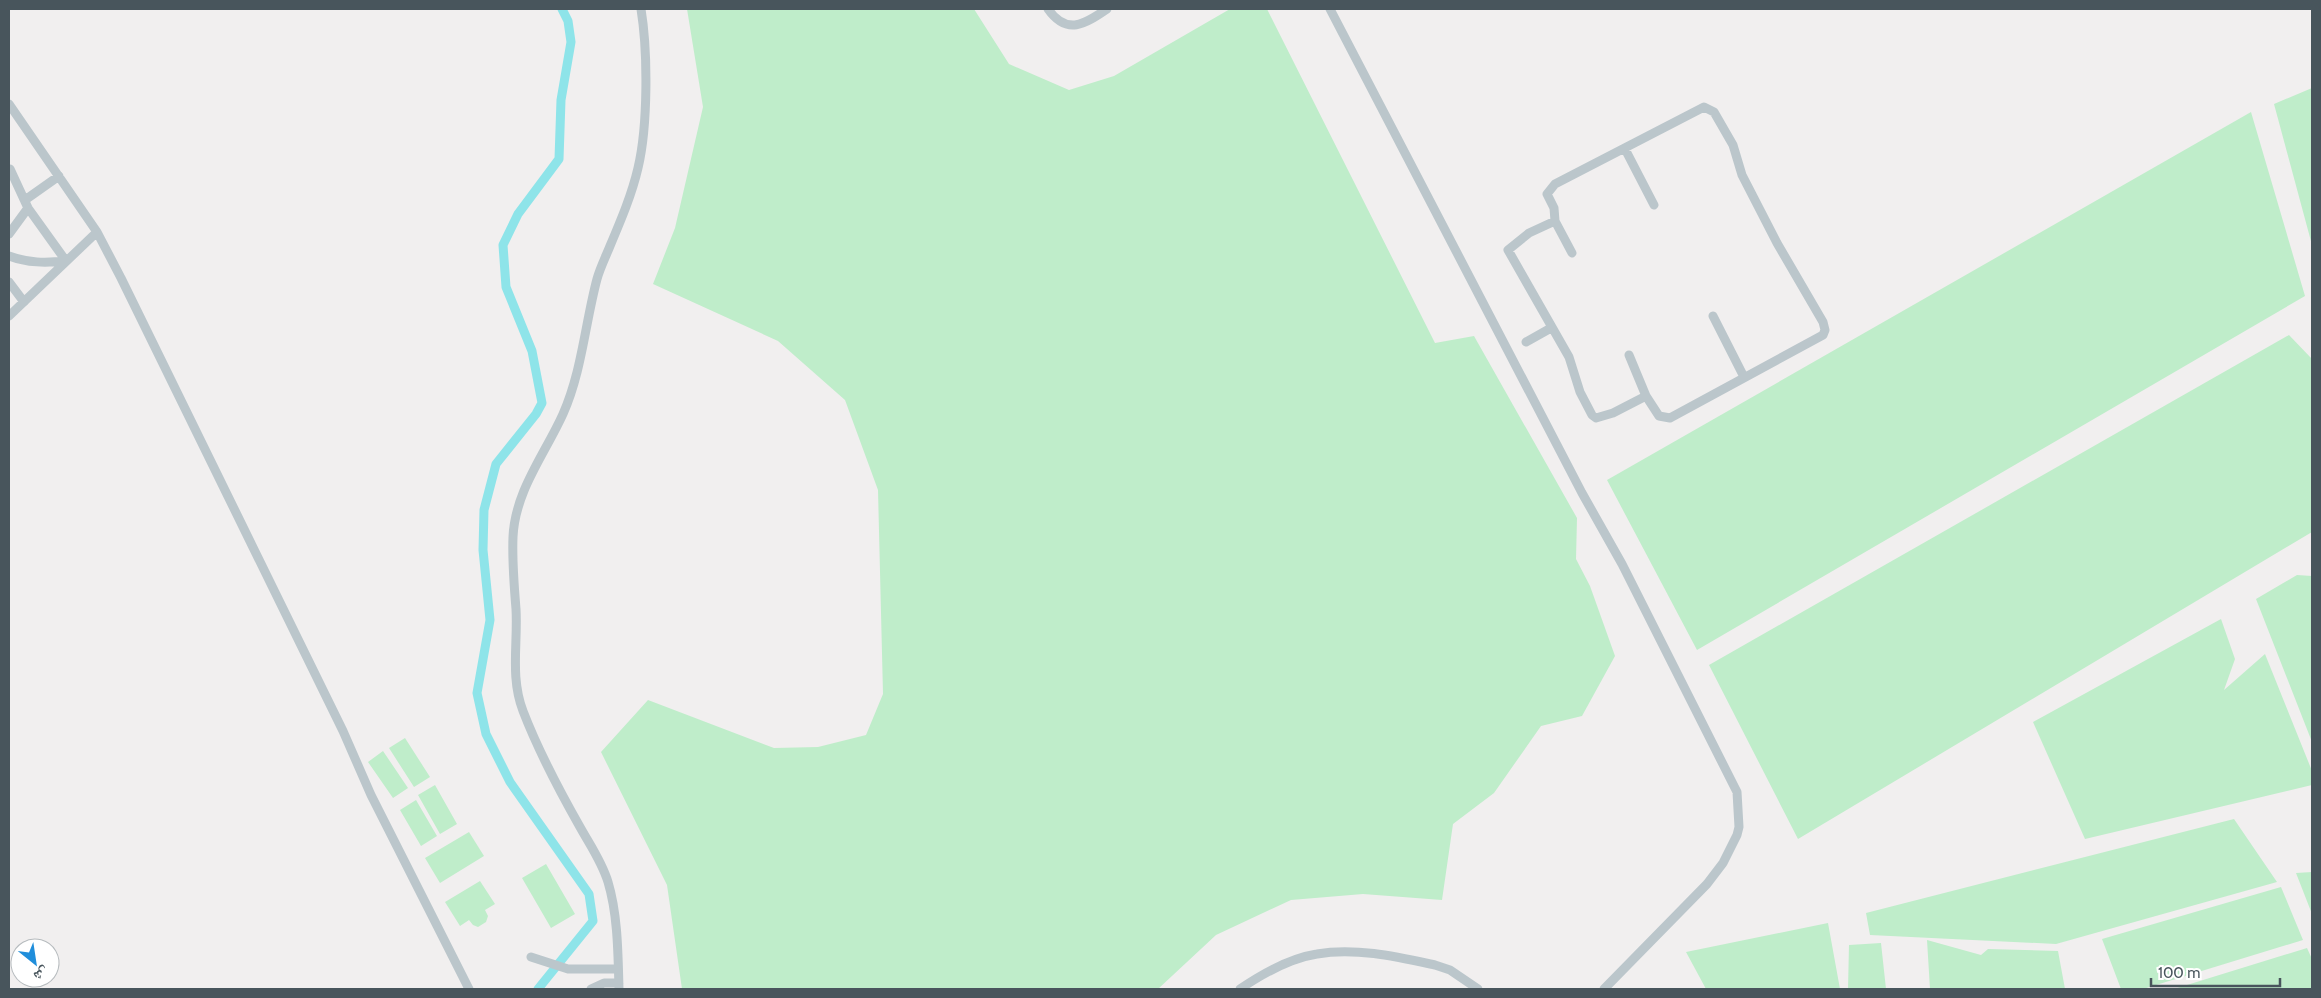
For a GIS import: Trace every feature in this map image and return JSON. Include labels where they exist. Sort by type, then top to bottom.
[{"type":"street","points":[[591,989],[604,983],[619,986],[615,930],[608,882],[597,856],[576,820],[522,710],[514,667],[516,611],[513,537],[514,523],[528,481],[563,414],[580,362],[597,277],[622,218],[638,167],[644,121],[645,35],[640,9]]},
{"type":"street","points":[[1048,9],[1059,20],[1078,26],[1087,23],[1107,9]]},
{"type":"street","points":[[1330,9],[1582,493],[1622,564],[1737,792],[1740,818],[1737,835],[1723,863],[1707,884],[1604,989]]},
{"type":"street","points":[[9,104],[97,232],[237,513],[339,723],[371,795],[469,989]]},
{"type":"street","points":[[1572,253],[1555,221],[1554,208],[1548,194],[1555,184],[1626,149],[1704,107],[1714,112],[1733,145],[1742,175],[1777,244],[1825,327],[1824,335],[1670,418],[1659,416],[1646,396],[1629,356]]},
{"type":"street","points":[[1626,149],[1654,205]]},
{"type":"street","points":[[10,169],[26,204],[66,261]]},
{"type":"street","points":[[9,234],[26,204],[58,176]]},
{"type":"street","points":[[1555,221],[1529,234],[1508,250],[1569,357],[1580,392],[1592,415],[1601,417],[1646,396]]},
{"type":"street","points":[[9,316],[97,232]]},
{"type":"street","points":[[9,256],[22,261],[42,264],[66,261]]},
{"type":"street","points":[[9,282],[24,302]]},
{"type":"street","points":[[1713,316],[1744,377]]},
{"type":"street","points":[[1526,342],[1551,328]]},
{"type":"street","points":[[1240,989],[1292,961],[1316,954],[1341,951],[1435,965],[1450,970],[1478,989]]},
{"type":"street","points":[[531,957],[568,969],[618,969]]},
{"type":"green space","points":[[687,9],[974,9],[1009,64],[1069,90],[1114,76],[1230,9],[1267,9],[1435,343],[1474,336],[1577,518],[1576,559],[1590,586],[1615,656],[1582,716],[1541,726],[1494,793],[1453,824],[1442,900],[1363,894],[1291,900],[1216,935],[1158,989],[682,989],[667,885],[601,752],[648,700],[774,748],[818,747],[866,735],[883,694],[878,490],[845,400],[778,341],[653,284],[675,228],[703,107]]},
{"type":"green space","points":[[2312,88],[2312,245],[2274,104]]},
{"type":"green space","points":[[2251,112],[2305,296],[1697,650],[1607,480]]},
{"type":"green space","points":[[2289,335],[2312,359],[2312,532],[1798,839],[1709,665]]},
{"type":"green space","points":[[2297,575],[2312,576],[2312,742],[2256,599]]},
{"type":"green space","points":[[2221,619],[2235,659],[2224,690],[2265,654],[2312,771],[2312,785],[2085,839],[2033,722]]},
{"type":"green space","points":[[405,738],[430,777],[414,787],[389,748]]},
{"type":"green space","points":[[383,751],[408,788],[393,798],[368,762]]},
{"type":"green space","points":[[435,785],[457,824],[440,834],[418,795]]},
{"type":"green space","points":[[416,800],[437,836],[421,846],[400,810]]},
{"type":"green space","points":[[2234,819],[2277,882],[2056,944],[1870,935],[1866,913]]},
{"type":"green space","points":[[469,832],[484,856],[440,883],[425,858]]},
{"type":"green space","points":[[546,864],[575,914],[551,928],[522,878]]},
{"type":"green space","points":[[2312,872],[2312,914],[2296,873]]},
{"type":"green space","points":[[480,881],[495,904],[485,910],[488,916],[486,922],[478,927],[469,920],[460,926],[445,902]]},
{"type":"green space","points":[[2281,887],[2303,940],[2143,989],[2121,989],[2102,939]]},
{"type":"green space","points":[[1828,923],[1840,989],[1706,989],[1686,952]]},
{"type":"green space","points":[[1927,940],[1981,955],[1988,949],[2058,951],[2065,989],[1930,989]]},
{"type":"green space","points":[[1881,943],[1886,989],[1848,989],[1849,945]]},
{"type":"green space","points":[[2307,948],[2312,959],[2312,989],[2174,989]]},
{"type":"waterway","points":[[538,989],[593,921],[589,894],[510,782],[486,734],[477,693],[490,620],[483,550],[484,510],[496,464],[536,414],[542,403],[532,351],[506,287],[503,245],[518,214],[559,159],[561,100],[571,42],[568,21],[562,9]]}]
